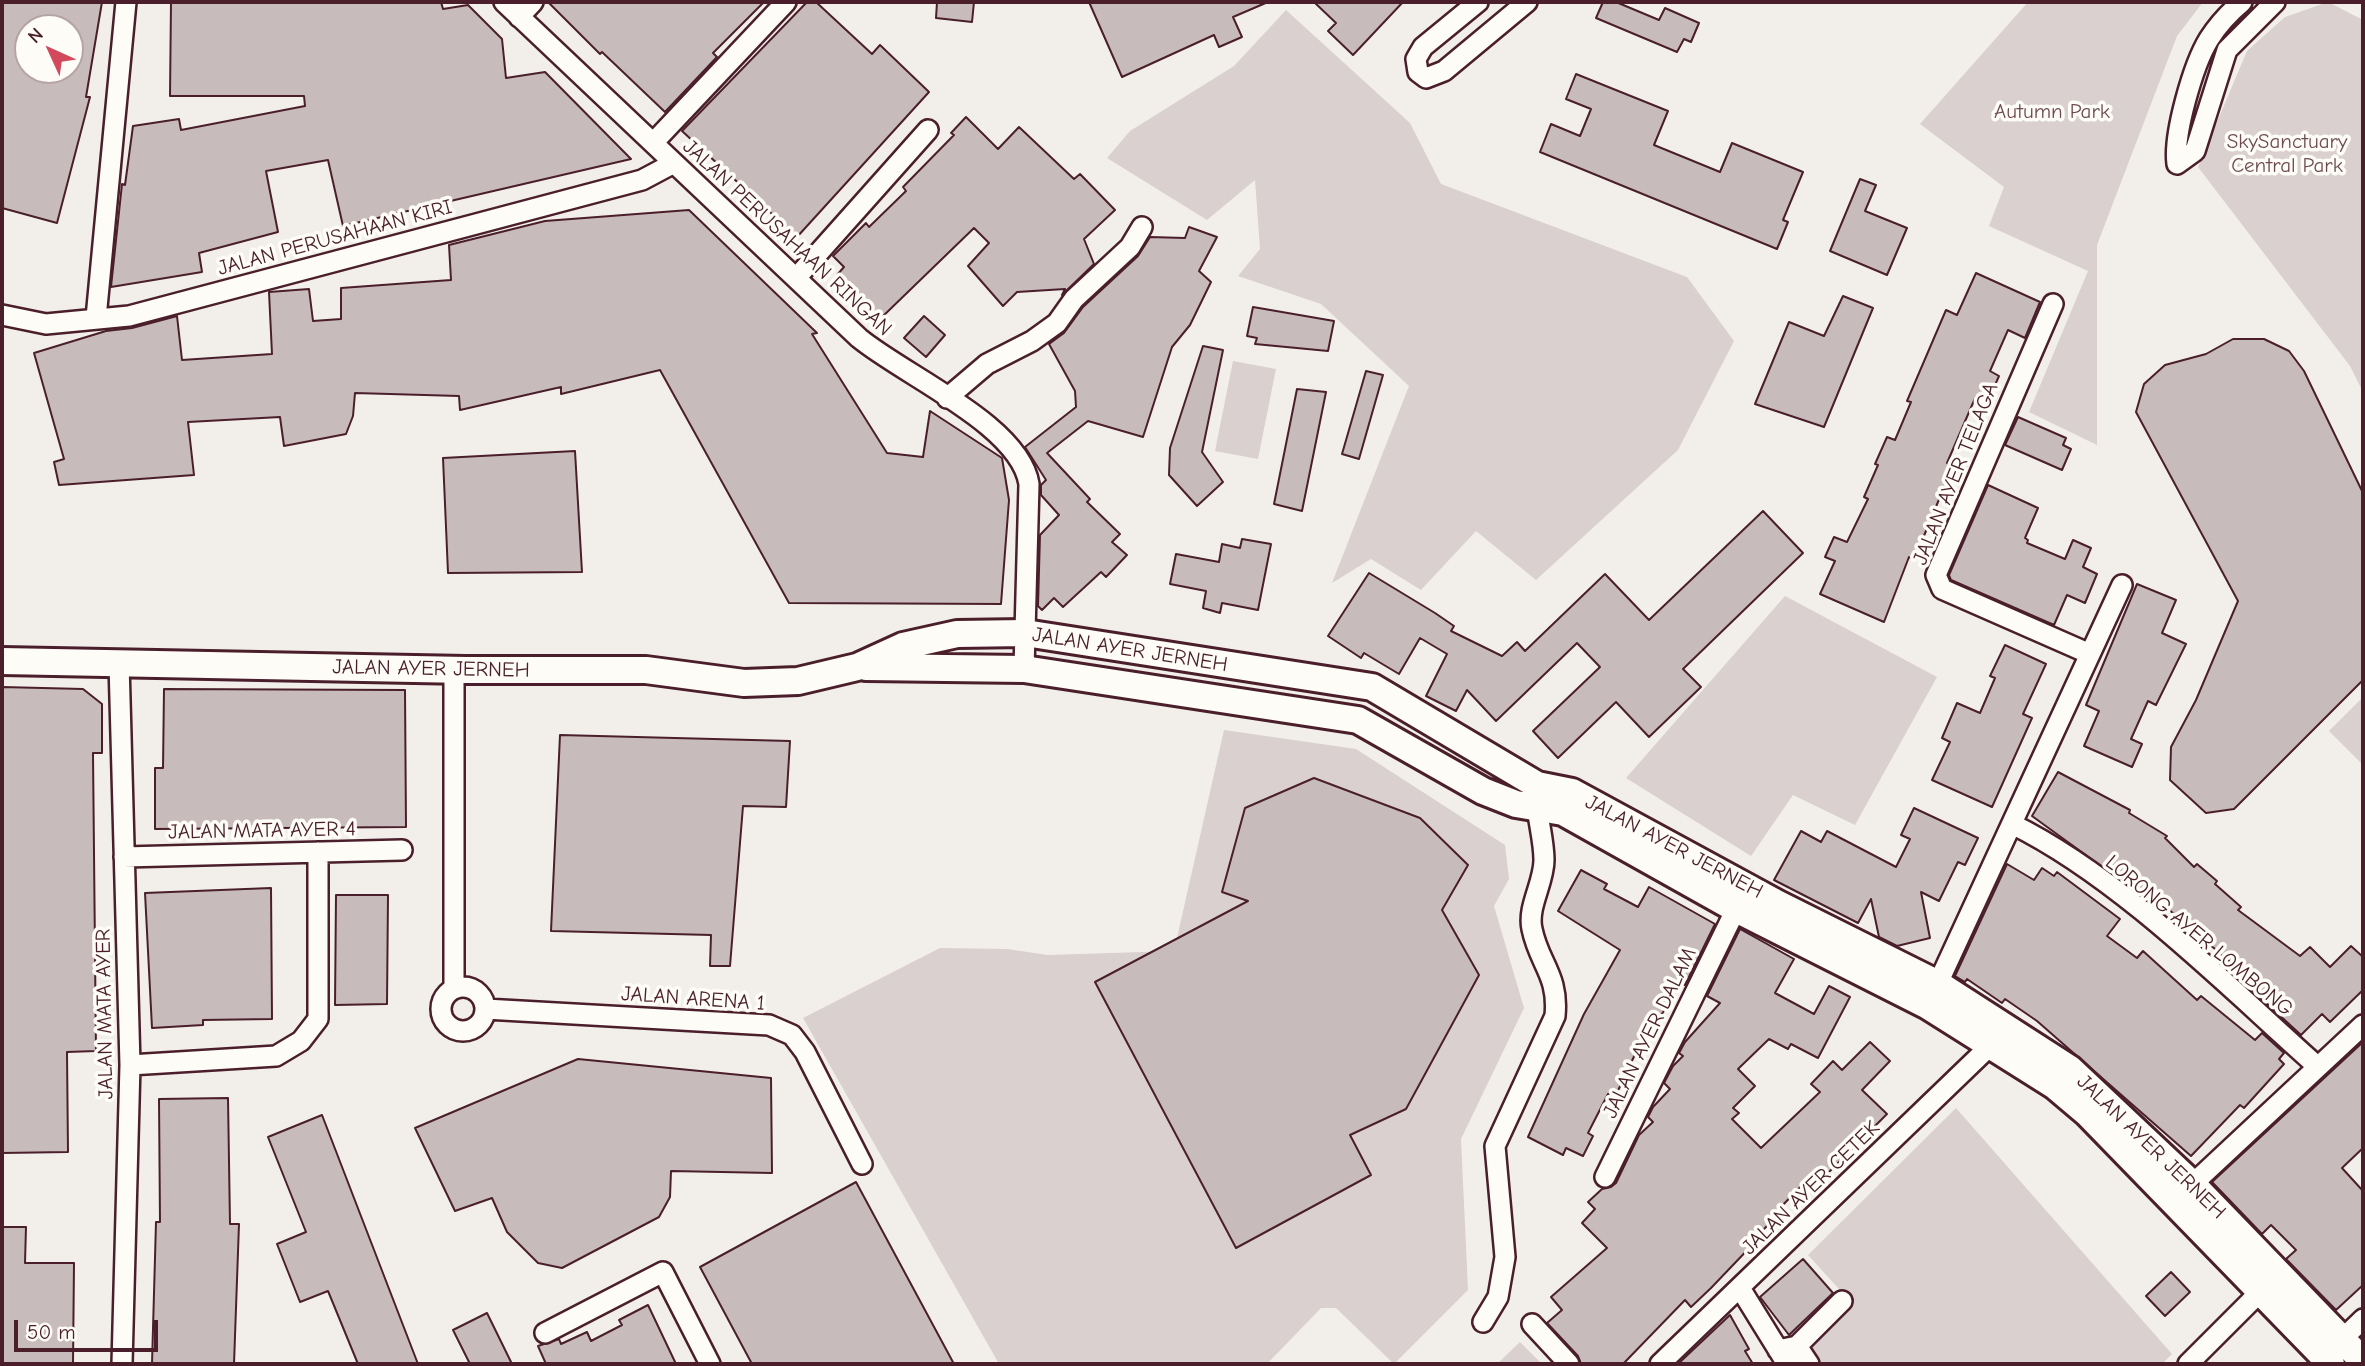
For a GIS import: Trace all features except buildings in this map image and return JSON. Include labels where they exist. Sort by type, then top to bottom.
[{"type":"main road","name":"JALAN AYER JERNEH","points":[[2,661],[454,670],[646,670],[744,683],[798,681],[857,667],[903,646],[957,635],[1025,633],[1372,687],[1537,785],[1572,792],[1778,904],[1933,995],[2070,1069],[2332,1353]]},
{"type":"main road","name":"JALAN AYER JERNEH","points":[[857,667],[1024,669],[1358,720],[1483,791],[1516,804],[1563,812],[1735,909],[1933,995],[1992,1044],[2055,1086],[2183,1193],[2261,1291],[2332,1353],[2363,1361]]},
{"type":"street","points":[[96,318],[126,2]]},
{"type":"street","name":"JALAN PERUSAHAAN RINGAN","points":[[504,2],[880,355],[999,433],[1017,452],[1027,469],[1024,669]]},
{"type":"street","points":[[519,17],[533,2]]},
{"type":"street","points":[[653,143],[786,2]]},
{"type":"street","points":[[1478,2],[1423,47],[1416,59],[1418,72],[1426,78],[1444,71],[1527,2]]},
{"type":"street","points":[[2242,2],[2209,39],[2197,67],[2175,147],[2177,164],[2195,151],[2227,50],[2275,2]]},
{"type":"street","points":[[797,277],[928,130]]},
{"type":"street","name":"JALAN PERUSAHAAN KIRI","points":[[2,315],[46,324],[129,316],[642,180],[674,163]]},
{"type":"street","points":[[947,398],[987,364],[1032,341],[1057,323],[1074,299],[1123,254],[1142,227]]},
{"type":"street","name":"JALAN AYER TELAGA","points":[[2053,304],[1936,575],[1937,583],[1942,589],[2090,654]]},
{"type":"street","points":[[1933,995],[2122,585]]},
{"type":"street","name":"JALAN MATA AYER","points":[[119,663],[130,1065],[122,1364]]},
{"type":"street","points":[[454,670],[454,989]]},
{"type":"street","points":[[1483,1322],[1498,1297],[1505,1257],[1494,1146],[1555,1016],[1558,993],[1531,928],[1531,913],[1540,890],[1544,860],[1537,807]]},
{"type":"street","name":"LORONG AYER LOMBONG","points":[[2012,824],[2048,843],[2127,900],[2317,1066]]},
{"type":"street","name":"JALAN MATA AYER 4","points":[[124,857],[402,850]]},
{"type":"street","points":[[130,1065],[276,1056],[302,1041],[318,1018],[318,852]]},
{"type":"street","name":"JALAN AYER DALAM","points":[[1605,1177],[1735,909]]},
{"type":"street","points":[[463,987],[478,993],[485,1009],[479,1024],[463,1031],[448,1025],[441,1009],[443,1001],[454,989],[463,987]]},
{"type":"street","name":"JALAN ARENA 1","points":[[485,1009],[769,1025],[792,1035],[805,1052],[862,1164]]},
{"type":"street","points":[[2183,1193],[2363,1025]]},
{"type":"street","name":"JALAN AYER CETEK","points":[[1660,1364],[1992,1044]]},
{"type":"street","points":[[545,1333],[663,1272],[710,1364]]},
{"type":"street","points":[[1740,1288],[1787,1353],[1809,1364]]},
{"type":"street","points":[[2188,1364],[2261,1291]]},
{"type":"street","points":[[1787,1353],[1842,1301]]},
{"type":"street","points":[[2332,1353],[2363,1319]]},
{"type":"street","points":[[1532,1324],[1569,1364]]},
{"type":"green space","name":"Autumn Park","points":[[2028,2],[2203,2],[2177,36],[2097,245],[2097,445],[2029,412],[2088,271],[1989,226],[2004,187],[1920,124]]},
{"type":"green space","name":"SkySanctuary Central Park","points":[[2328,2],[2363,20],[2363,392],[2350,366],[2198,167],[2247,51],[2285,17]]},
{"type":"green space","points":[[1286,10],[1410,123],[1441,184],[1687,277],[1734,341],[1678,450],[1536,580],[1476,531],[1421,590],[1371,559],[1332,583],[1409,386],[1321,304],[1238,276],[1260,249],[1255,180],[1207,220],[1107,158],[1130,131],[1234,66]]},
{"type":"green space","points":[[1233,361],[1276,369],[1258,459],[1215,451]]},
{"type":"green space","points":[[1785,596],[1937,677],[1855,825],[1793,795],[1751,856],[1626,778]]},
{"type":"green space","points":[[2363,697],[2363,765],[2329,731]]},
{"type":"green space","points":[[1224,730],[1356,749],[1505,845],[1509,879],[1494,906],[1524,1008],[1461,1139],[1468,1290],[1394,1364],[1336,1308],[1321,1308],[1267,1364],[999,1364],[803,1018],[940,948],[1007,949],[1048,955],[1174,951]]},
{"type":"green space","points":[[1956,1108],[2172,1354],[2162,1364],[1819,1364],[1803,1345],[1849,1300],[1808,1255]]},
{"type":"green space","points":[[1520,1342],[1542,1364],[1497,1364]]}]
